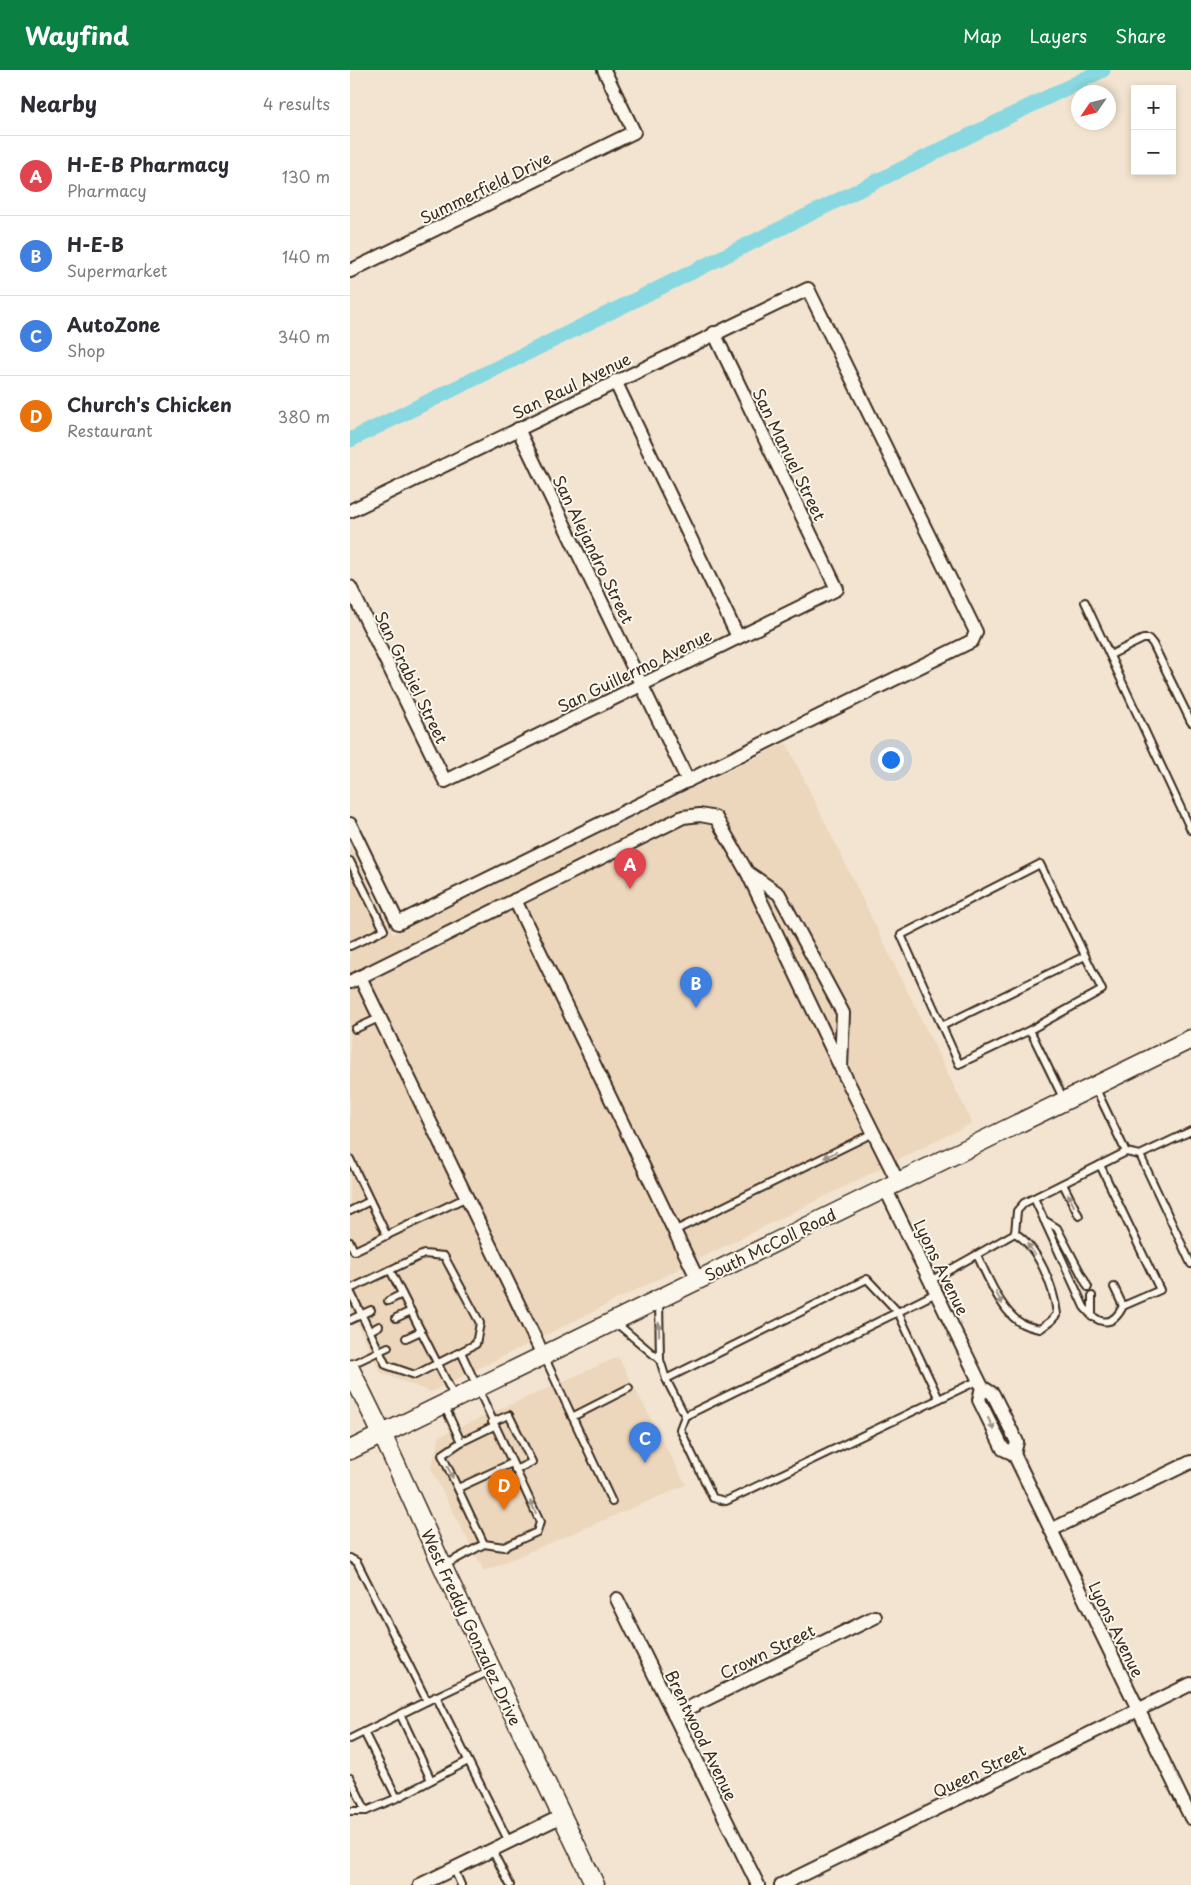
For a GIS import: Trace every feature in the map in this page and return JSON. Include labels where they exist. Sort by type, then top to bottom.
[{"type":"main road","name":"South McColl Road","points":[[350,1450],[1191,1039]]},
{"type":"main road","name":"West Freddy Gonzalez Drive","points":[[350,1369],[595,1885]]},
{"type":"street","name":"Summerfield Drive","points":[[350,271],[634,132],[604,70]]},
{"type":"street","name":"San Raul Avenue","points":[[350,511],[808,289],[976,632],[972,641],[688,781]]},
{"type":"street","name":"San Manuel Street","points":[[714,333],[837,589]]},
{"type":"street","points":[[615,381],[738,638]]},
{"type":"street","name":"San Alejandro Street","points":[[518,429],[688,781]]},
{"type":"street","name":"San Grabiel Street","points":[[350,587],[444,781]]},
{"type":"street","name":"San Guillermo Avenue","points":[[444,781],[837,589]]},
{"type":"street","points":[[350,824],[398,923],[688,781]]},
{"type":"street","name":"Lyons Avenue","points":[[515,900],[683,817],[700,815],[716,818],[747,872],[873,1133],[930,1281],[980,1384],[979,1400],[1003,1449],[1014,1454],[1191,1818]]},
{"type":"street","points":[[747,872],[779,894],[843,1013],[841,1068]]},
{"type":"street","points":[[543,1355],[379,1018],[355,980],[515,900],[698,1280]]},
{"type":"street","points":[[1051,1530],[1191,1462]]},
{"type":"street","name":"Brentwood Avenue","points":[[617,1599],[758,1885]]},
{"type":"street","name":"Crown Street","points":[[674,1715],[875,1617]]},
{"type":"street","name":"Queen Street","points":[[781,1885],[1191,1684]]},
{"type":"street","points":[[420,1885],[562,1816]]},
{"type":"lane","points":[[1085,602],[1191,830]]},
{"type":"lane","points":[[1110,654],[1143,639],[1149,639],[1154,644],[1191,722]]},
{"type":"lane","points":[[350,861],[384,930]]},
{"type":"lane","points":[[1040,864],[1085,956],[1102,990],[1030,1030],[960,1064],[901,935],[1040,864]]},
{"type":"lane","points":[[350,946],[398,923]]},
{"type":"lane","points":[[942,1026],[1085,956]]},
{"type":"lane","points":[[355,1029],[379,1018]]},
{"type":"lane","points":[[1030,1030],[1064,1101]]},
{"type":"lane","points":[[1094,1086],[1126,1152]]},
{"type":"lane","points":[[930,1281],[1014,1233],[1018,1211],[1024,1204],[1034,1198],[1126,1152],[1140,1156],[1191,1131]]},
{"type":"lane","points":[[674,1231],[873,1133]]},
{"type":"lane","points":[[1140,1156],[1191,1264]]},
{"type":"lane","points":[[351,1164],[387,1236]]},
{"type":"lane","points":[[1034,1198],[1084,1307],[1092,1317],[1100,1322],[1109,1321],[1119,1314],[1123,1306],[1160,1290],[1100,1165]]},
{"type":"lane","points":[[1063,1184],[1079,1216]]},
{"type":"lane","points":[[350,1242],[354,1251],[467,1198]]},
{"type":"lane","points":[[350,1211],[370,1201]]},
{"type":"lane","points":[[1044,1220],[1057,1228],[1088,1287]]},
{"type":"lane","points":[[977,1255],[1004,1306],[1014,1318],[1024,1325],[1040,1329],[1058,1314],[1056,1302],[1033,1250],[1024,1239],[1014,1233]]},
{"type":"lane","points":[[424,1254],[444,1256],[480,1322],[476,1344],[414,1375],[386,1365],[350,1290],[424,1254]]},
{"type":"lane","points":[[390,1270],[437,1364],[461,1442]]},
{"type":"lane","points":[[666,1379],[867,1279],[898,1312],[940,1399]]},
{"type":"lane","points":[[1114,1287],[1123,1306]]},
{"type":"lane","points":[[684,1416],[936,1293]]},
{"type":"lane","points":[[388,1301],[402,1294]]},
{"type":"lane","points":[[1092,1296],[1092,1317]]},
{"type":"lane","points":[[659,1299],[660,1360],[666,1379],[684,1416],[680,1428],[713,1498],[726,1501],[940,1399],[980,1384]]},
{"type":"lane","points":[[350,1320],[371,1310]]},
{"type":"lane","points":[[396,1318],[411,1311]]},
{"type":"lane","points":[[614,1321],[660,1360]]},
{"type":"lane","points":[[370,1331],[379,1326]]},
{"type":"lane","points":[[406,1338],[420,1331]]},
{"type":"lane","points":[[350,1365],[388,1347]]},
{"type":"lane","points":[[442,1566],[484,1544],[504,1547],[537,1532],[540,1522],[461,1352]]},
{"type":"lane","points":[[543,1355],[612,1502]]},
{"type":"lane","points":[[572,1416],[630,1388]]},
{"type":"lane","points":[[484,1544],[442,1455],[509,1415],[532,1462],[515,1470]]},
{"type":"lane","points":[[458,1488],[512,1462]]},
{"type":"lane","points":[[350,1558],[357,1562],[427,1701]]},
{"type":"lane","points":[[350,1739],[492,1670]]},
{"type":"lane","points":[[436,1696],[509,1842]]},
{"type":"lane","points":[[400,1714],[431,1780]]},
{"type":"lane","points":[[364,1732],[397,1798]]},
{"type":"lane","points":[[350,1811],[366,1811],[397,1798],[468,1761]]},
{"type":"lane","points":[[350,1778],[366,1811]]},
{"type":"lane","points":[[492,1850],[510,1885]]},
{"type":"lane","points":[[454,1869],[461,1885]]},
{"type":"shaded area","points":[[786,743],[972,1123],[431,1392],[381,1373],[350,1309],[350,846],[393,934]]},
{"type":"shaded area","points":[[618,1357],[686,1485],[484,1571],[431,1469],[440,1436]]},
{"type":"waterway","points":[[350,440],[1103,70]]},
{"type":"place","name":"H-E-B Pharmacy","points":[[630,889]]},
{"type":"place","name":"H-E-B","points":[[696,1008]]},
{"type":"place","name":"AutoZone","points":[[645,1463]]},
{"type":"place","name":"Church's Chicken","points":[[504,1510]]}]
